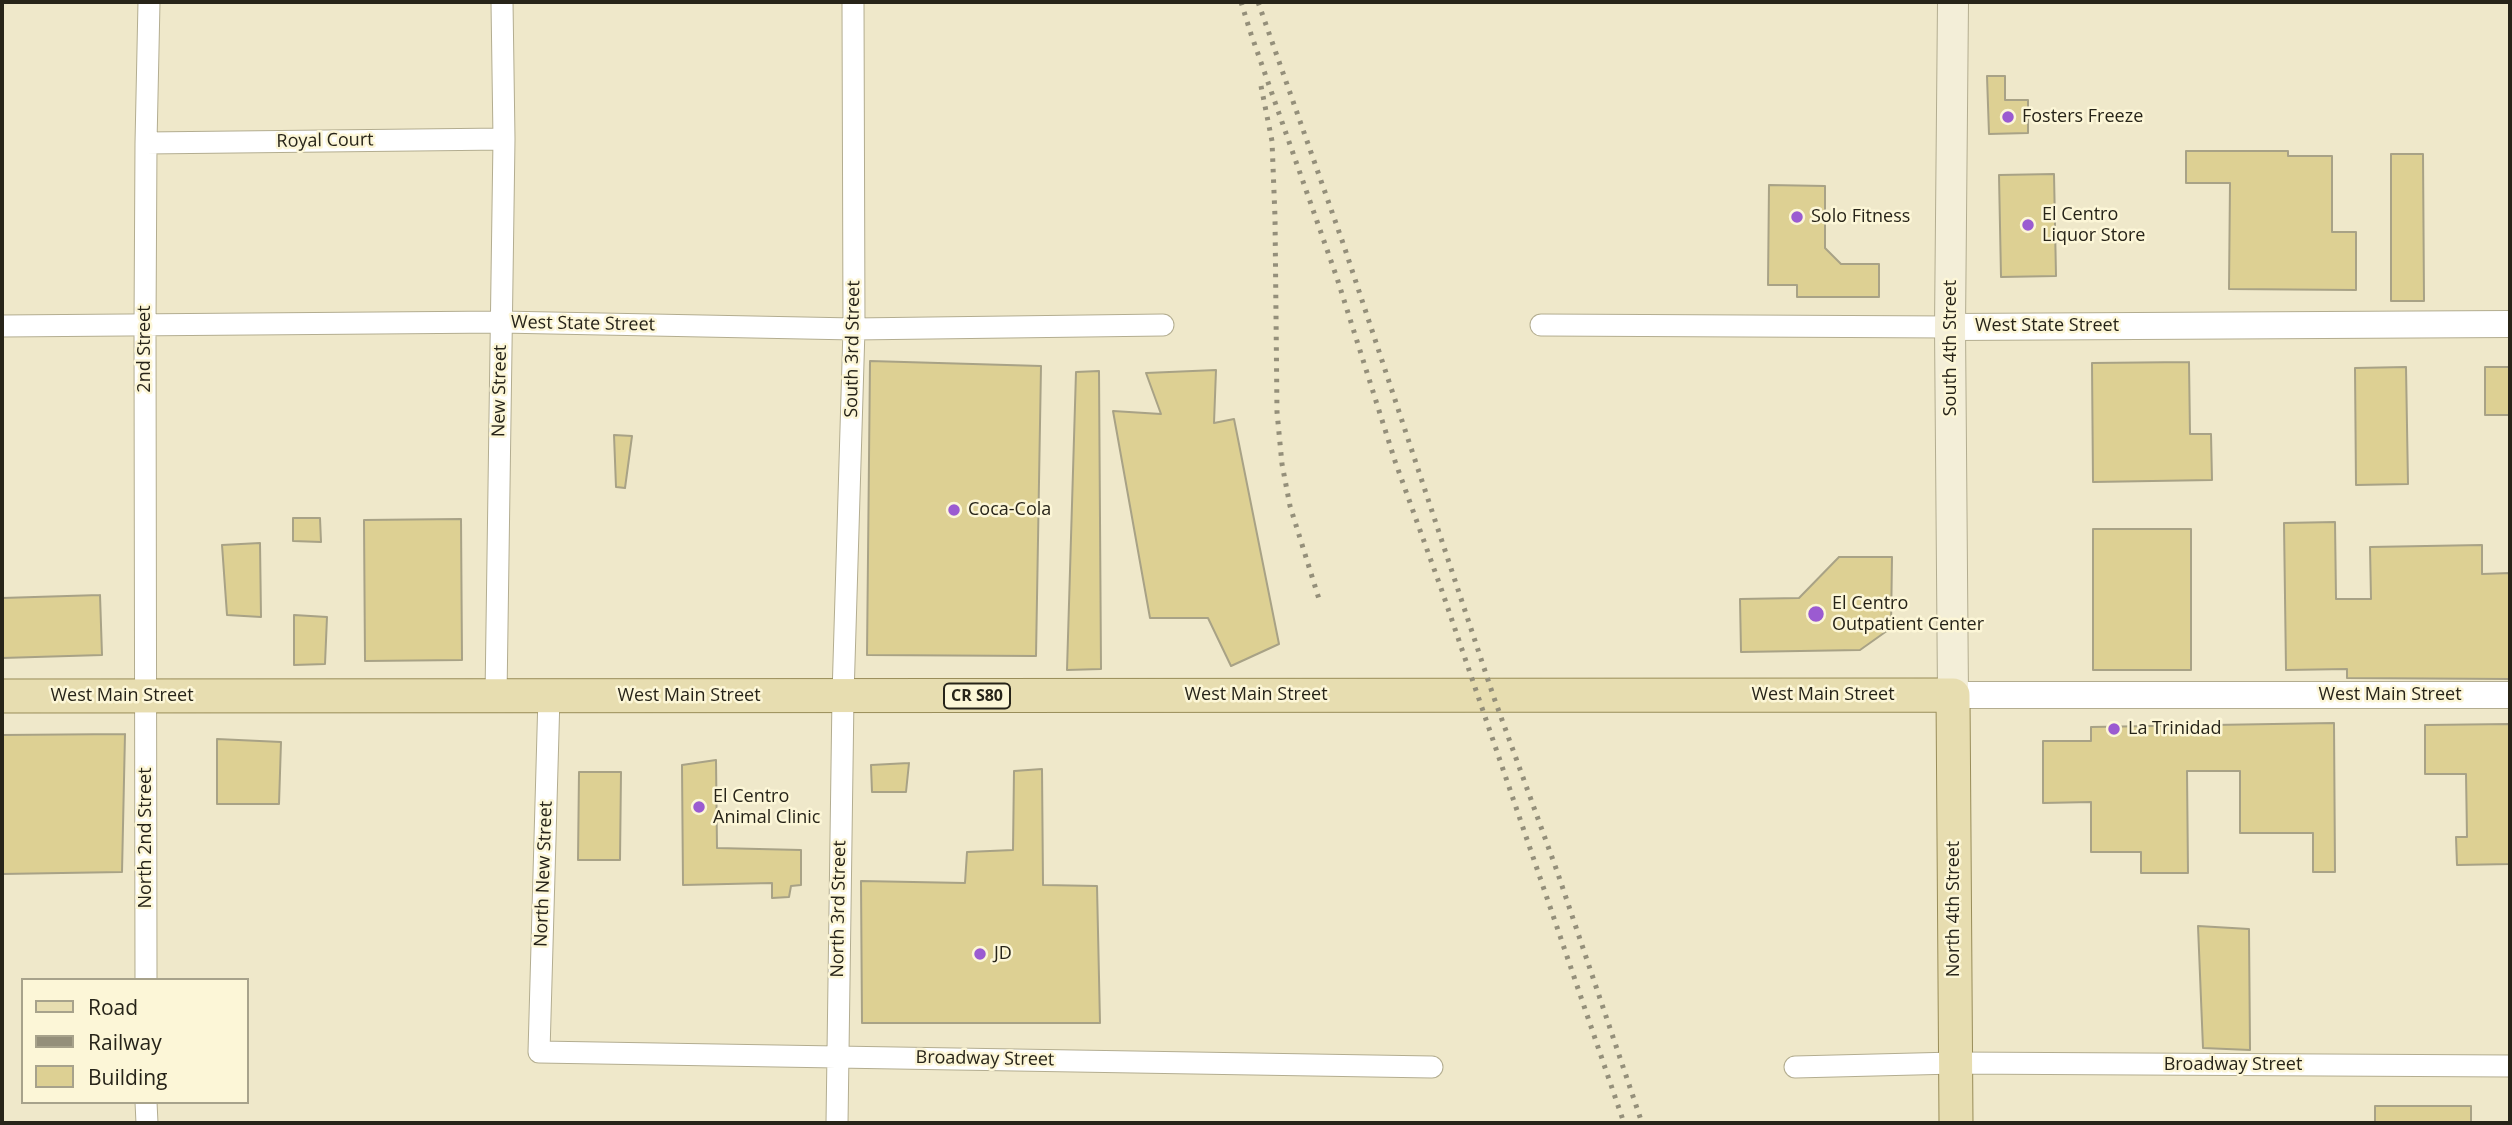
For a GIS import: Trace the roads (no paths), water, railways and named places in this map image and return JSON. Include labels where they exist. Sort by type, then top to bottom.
[{"type":"main road","name":"South 4th Street","points":[[1953,2],[1950,327],[1953,695]]},
{"type":"main road","name":"West Main Street","points":[[2,696],[1953,695]]},
{"type":"main road","name":"North 4th Street","points":[[1953,695],[1956,1123]]},
{"type":"street","name":"2nd Street","points":[[145,696],[146,144],[149,2]]},
{"type":"street","name":"New Street","points":[[496,696],[504,139],[502,2]]},
{"type":"street","name":"South 3rd Street","points":[[843,696],[854,329],[853,2]]},
{"type":"street","name":"Royal Court","points":[[146,144],[504,139]]},
{"type":"street","name":"West State Street","points":[[2,326],[501,322],[854,329],[1163,325]]},
{"type":"street","name":"West State Street","points":[[1541,325],[1950,327],[2510,324]]},
{"type":"street","name":"West Main Street","points":[[1953,695],[2510,695]]},
{"type":"street","name":"North 2nd Street","points":[[145,696],[146,978]]},
{"type":"street","name":"North New Street","points":[[539,1052],[549,696]]},
{"type":"street","name":"North 3rd Street","points":[[837,1123],[843,696]]},
{"type":"street","name":"Broadway Street","points":[[539,1052],[1432,1067]]},
{"type":"street","name":"Broadway Street","points":[[1795,1067],[1955,1063],[2510,1066]]},
{"type":"street","points":[[146,1104],[146,1123]]},
{"type":"railway","points":[[1241,2],[1337,278],[1395,461],[1624,1123]]},
{"type":"railway","points":[[1258,2],[1344,246],[1493,695],[1557,871],[1642,1123]]},
{"type":"railway","points":[[1261,86],[1272,141],[1277,412],[1282,464],[1290,506],[1319,599]]},
{"type":"place","name":"Fosters Freeze","points":[[2008,117]]},
{"type":"place","name":"Solo Fitness","points":[[1797,217]]},
{"type":"place","name":"El Centro Liquor Store","points":[[2028,225]]},
{"type":"place","name":"Coca-Cola","points":[[954,510]]},
{"type":"place","name":"El Centro Outpatient Center","points":[[1816,614]]},
{"type":"place","name":"La Trinidad","points":[[2114,729]]},
{"type":"place","name":"El Centro Animal Clinic","points":[[699,807]]},
{"type":"place","name":"JD","points":[[980,954]]}]
